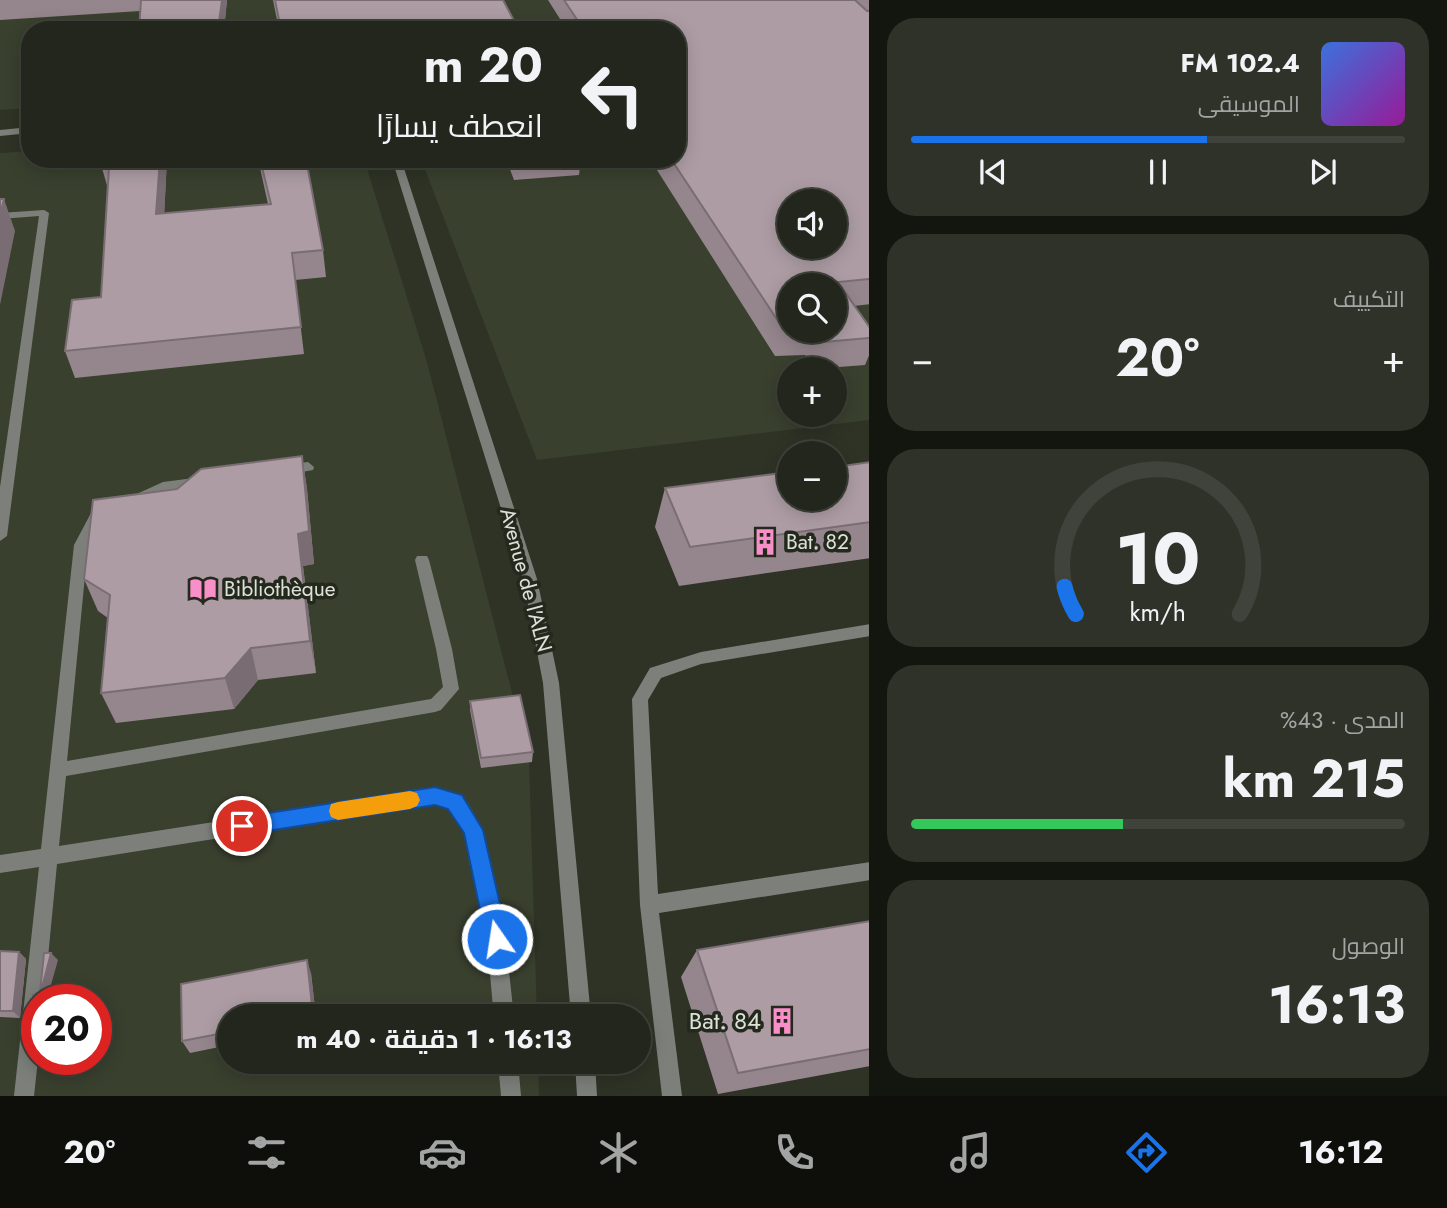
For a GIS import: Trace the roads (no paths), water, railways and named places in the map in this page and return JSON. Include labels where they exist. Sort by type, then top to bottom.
[{"type":"street","points":[[0,133],[21,132]]},
{"type":"street","name":"Avenue de l'ALN","points":[[399,168],[530,579],[551,683],[580,1004]]},
{"type":"street","points":[[0,216],[44,213],[0,536]]},
{"type":"street","points":[[268,472],[308,467]]},
{"type":"street","points":[[24,1096],[81,545],[96,517],[163,487],[216,480]]},
{"type":"street","points":[[57,771],[435,705],[451,689],[422,560]]},
{"type":"street","points":[[672,1096],[649,905],[640,699],[656,673],[701,658],[869,630]]},
{"type":"street","points":[[0,864],[435,796],[455,802],[473,830],[497,939],[503,1004]]},
{"type":"street","points":[[649,905],[869,871]]},
{"type":"street","points":[[509,1074],[511,1096]]},
{"type":"street","points":[[586,1074],[587,1096]]},
{"type":"place","name":"Bat. 82","points":[[765,542]]},
{"type":"place","name":"Bibliothèque","points":[[203,589]]},
{"type":"place","name":"Bat. 84","points":[[782,1021]]}]
